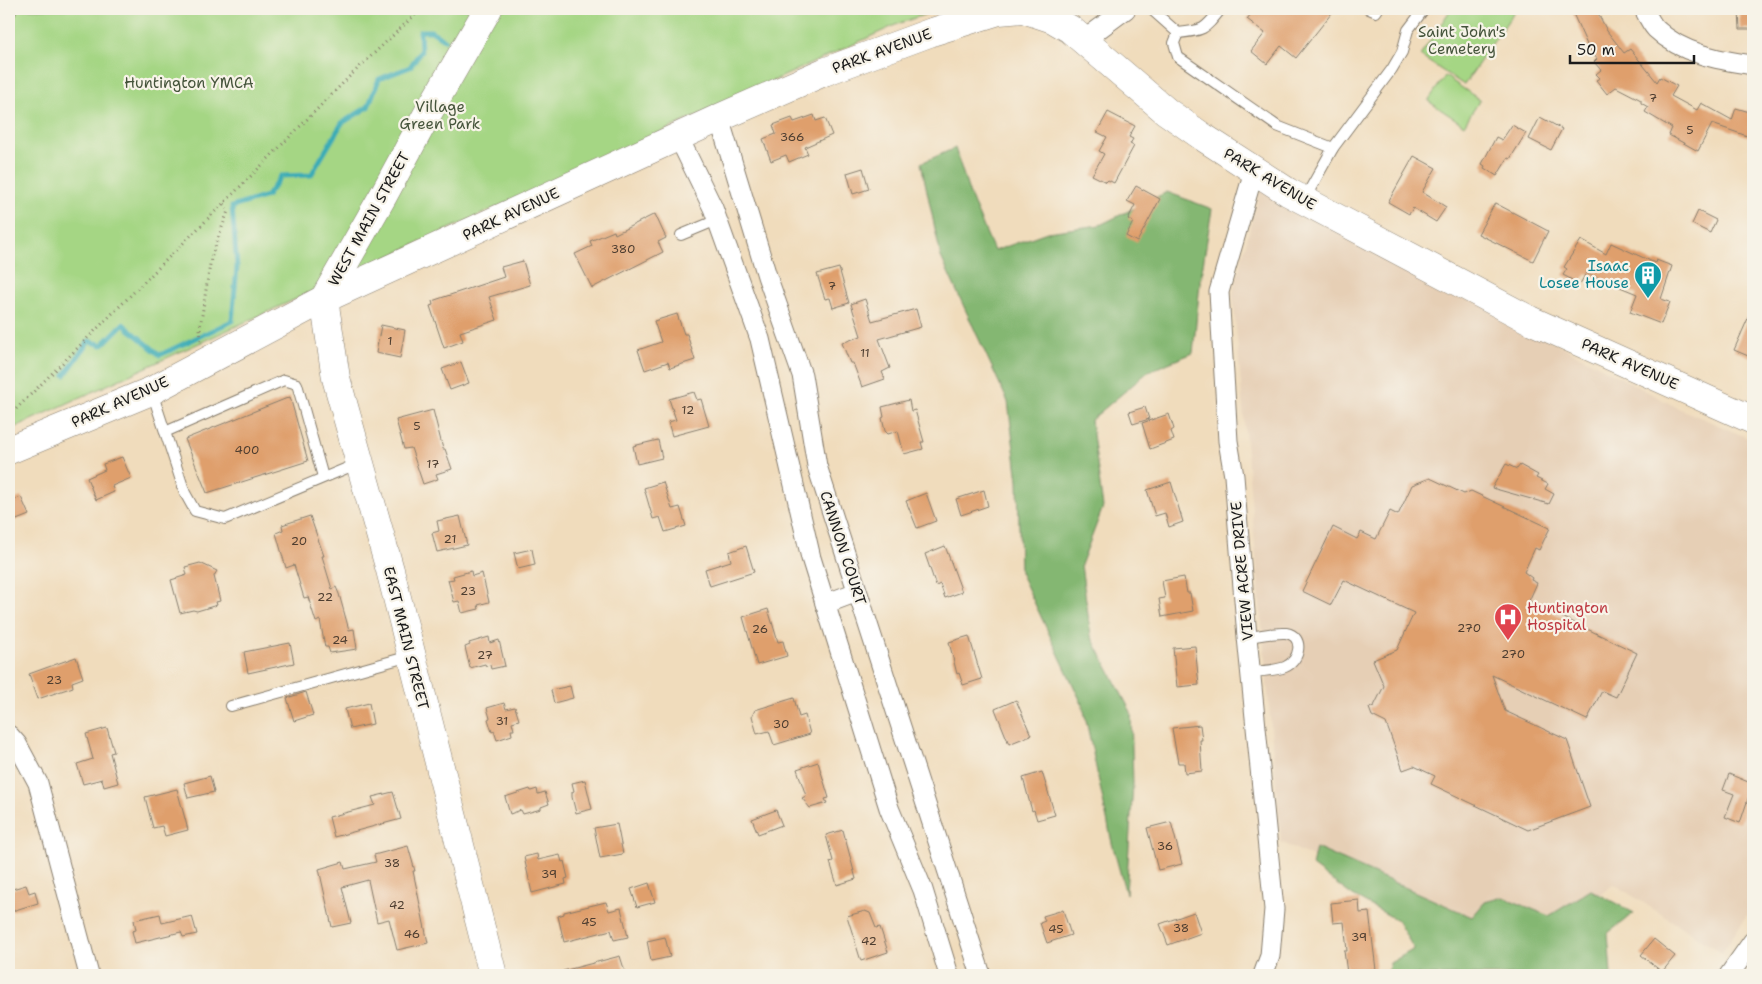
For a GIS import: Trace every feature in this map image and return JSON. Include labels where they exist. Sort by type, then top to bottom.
[{"type":"main road","name":"WEST MAIN STREET","points":[[324,299],[488,9]]},
{"type":"main road","name":"PARK AVENUE","points":[[9,450],[152,391],[324,299],[787,87],[902,42],[999,11],[1023,9],[1053,19],[1070,29],[1166,111],[1254,171],[1303,201],[1530,320],[1753,420]]},
{"type":"main road","points":[[1058,9],[1084,40]]},
{"type":"main road","name":"EAST MAIN STREET","points":[[324,299],[336,378],[390,570],[493,975]]},
{"type":"street","points":[[1084,40],[1126,9]]},
{"type":"street","points":[[1644,9],[1655,28],[1697,54],[1728,62],[1753,65]]},
{"type":"street","name":"CANNON COURT","points":[[719,118],[767,276],[802,375],[817,466],[981,975]]},
{"type":"street","name":"CANNON COURT","points":[[678,136],[713,208],[760,339],[811,558],[889,808],[923,890],[949,975]]},
{"type":"street","name":"VIEW ACRE DRIVE","points":[[1254,171],[1219,292],[1228,441],[1234,476],[1247,638],[1274,909],[1270,956],[1263,975]]},
{"type":"street","points":[[742,288],[767,276]]},
{"type":"street","points":[[782,435],[810,426]]},
{"type":"street","points":[[825,604],[857,592]]},
{"type":"street","points":[[9,735],[17,744],[38,783],[88,975]]},
{"type":"street","points":[[916,874],[945,862]]},
{"type":"street","points":[[1729,975],[1753,942]]},
{"type":"lane","points":[[9,15],[12,9]]},
{"type":"lane","points":[[1151,9],[1178,33],[1201,30],[1207,26],[1221,9]]},
{"type":"lane","points":[[1369,9],[1376,12],[1378,9]]},
{"type":"lane","points":[[1303,201],[1333,148],[1392,69],[1402,52],[1408,30],[1424,9]]},
{"type":"lane","points":[[1178,33],[1174,42],[1178,57],[1278,126],[1333,148]]},
{"type":"lane","points":[[682,235],[717,220]]},
{"type":"lane","points":[[165,432],[284,380],[298,384],[322,478]]},
{"type":"lane","points":[[152,391],[185,493],[195,511],[226,519],[359,463]]},
{"type":"lane","points":[[1247,638],[1285,633],[1293,636],[1298,641],[1299,649],[1296,659],[1286,667],[1251,672]]},
{"type":"lane","points":[[231,706],[411,656]]},
{"type":"path","points":[[9,416],[349,77],[421,9]]},
{"type":"path","points":[[201,341],[200,328],[210,258],[228,211],[224,203]]},
{"type":"shaded area","name":"Huntington Hospital","points":[[1261,187],[1678,408],[1753,440],[1753,906],[1722,953],[1614,884],[1564,922],[1473,933],[1281,842],[1233,293]]},
{"type":"green space","name":"Village Green Park","points":[[9,9],[941,9],[900,23],[9,430]]},
{"type":"green space","name":"Saint John's Cemetery","points":[[1451,9],[1516,9],[1464,85],[1420,56]]},
{"type":"green space","points":[[1445,76],[1480,100],[1464,125],[1428,101]]},
{"type":"green space","points":[[955,148],[970,195],[994,251],[1047,232],[1100,225],[1167,192],[1212,209],[1200,283],[1193,353],[1149,371],[1091,420],[1103,507],[1081,565],[1091,636],[1131,712],[1133,784],[1126,894],[1112,843],[1083,706],[1020,572],[1018,481],[1008,402],[941,257],[921,163]]},
{"type":"green space","points":[[1316,848],[1472,917],[1485,902],[1503,897],[1549,916],[1591,890],[1634,913],[1608,933],[1611,975],[1387,975],[1390,963],[1414,949],[1397,920],[1353,896],[1312,866]]},
{"type":"building","points":[[1255,9],[1335,9],[1296,58],[1281,46],[1267,64],[1251,51],[1265,33],[1247,19]]},
{"type":"building","points":[[1571,9],[1593,9],[1596,14],[1598,13],[1607,31],[1624,53],[1630,49],[1657,82],[1660,77],[1677,86],[1671,96],[1697,110],[1701,103],[1732,120],[1736,108],[1753,113],[1753,138],[1712,124],[1698,151],[1669,135],[1672,128],[1645,112],[1648,107],[1641,103],[1641,100],[1616,87],[1607,94],[1596,80],[1600,78],[1596,74],[1601,70],[1594,62],[1597,59],[1588,47]]},
{"type":"building","points":[[1753,9],[1753,29],[1740,29],[1739,10]]},
{"type":"building","points":[[1108,112],[1135,126],[1129,137],[1133,139],[1130,144],[1134,146],[1114,183],[1108,180],[1106,182],[1092,175],[1104,154],[1099,151],[1107,137],[1097,132]]},
{"type":"building","points":[[814,115],[816,121],[825,118],[832,135],[805,147],[808,154],[789,162],[786,155],[771,161],[763,139],[776,134],[773,125],[792,118],[794,122]]},
{"type":"building","points":[[1540,117],[1562,129],[1551,150],[1529,139]]},
{"type":"building","points":[[1512,125],[1526,133],[1497,176],[1484,168],[1485,166],[1482,164],[1496,137],[1502,140]]},
{"type":"building","points":[[1414,156],[1436,168],[1422,192],[1446,207],[1436,222],[1413,208],[1409,214],[1388,202]]},
{"type":"building","points":[[863,168],[869,189],[853,194],[847,173]]},
{"type":"building","points":[[1136,186],[1160,199],[1137,242],[1126,236],[1133,222],[1128,219],[1135,205],[1127,201]]},
{"type":"building","points":[[1495,203],[1548,231],[1533,261],[1478,234]]},
{"type":"building","points":[[1698,211],[1716,220],[1710,233],[1692,224]]},
{"type":"building","points":[[655,214],[666,238],[658,242],[663,252],[592,288],[575,254],[592,246],[590,241],[614,231],[615,234]]},
{"type":"building","points":[[1581,240],[1606,254],[1611,243],[1655,263],[1656,260],[1672,266],[1661,299],[1670,302],[1661,324],[1630,312],[1637,294],[1586,273],[1580,284],[1563,275],[1567,269],[1564,267]]},
{"type":"building","points":[[523,261],[530,285],[489,297],[497,320],[460,332],[463,341],[444,348],[430,306],[433,305],[432,301],[504,277],[501,267]]},
{"type":"building","points":[[839,268],[849,303],[833,308],[830,298],[825,299],[817,274]]},
{"type":"building","points":[[865,299],[872,321],[916,309],[921,327],[879,339],[890,368],[882,372],[885,379],[862,387],[853,363],[850,363],[842,343],[861,336],[851,304]]},
{"type":"building","points":[[1753,307],[1753,358],[1734,350]]},
{"type":"building","points":[[677,314],[684,334],[687,334],[695,360],[670,368],[668,362],[645,370],[638,350],[661,342],[654,321]]},
{"type":"building","points":[[381,325],[405,330],[400,358],[376,353]]},
{"type":"building","points":[[461,362],[469,383],[450,390],[442,369]]},
{"type":"building","points":[[694,392],[697,400],[701,399],[709,426],[672,436],[668,422],[676,420],[669,399]]},
{"type":"building","points":[[290,397],[308,461],[207,493],[185,439]]},
{"type":"building","points":[[909,400],[911,411],[915,410],[924,442],[921,442],[923,449],[904,454],[898,431],[888,434],[885,431],[882,407]]},
{"type":"building","points":[[1145,407],[1149,419],[1133,424],[1129,412]]},
{"type":"building","points":[[433,410],[443,449],[445,449],[452,469],[436,474],[438,479],[423,484],[411,448],[404,449],[396,420]]},
{"type":"building","points":[[1169,414],[1174,429],[1171,431],[1174,440],[1150,449],[1142,423]]},
{"type":"building","points":[[658,440],[662,458],[637,464],[633,446]]},
{"type":"building","points":[[122,457],[131,478],[112,486],[114,492],[96,500],[87,478],[105,470],[103,464]]},
{"type":"building","points":[[1506,464],[1517,469],[1520,465],[1538,475],[1536,478],[1548,484],[1545,489],[1554,494],[1549,504],[1492,488]]},
{"type":"building","points":[[1430,478],[1464,494],[1471,491],[1550,528],[1539,550],[1535,548],[1524,572],[1532,578],[1531,580],[1537,583],[1529,601],[1637,653],[1616,697],[1602,691],[1587,720],[1492,675],[1505,711],[1567,740],[1590,807],[1528,830],[1431,784],[1435,776],[1414,766],[1403,770],[1386,723],[1372,716],[1369,708],[1374,706],[1384,686],[1373,660],[1397,650],[1414,613],[1344,580],[1331,605],[1302,591],[1333,527],[1357,539],[1361,532],[1376,539],[1390,511],[1398,515],[1412,485]]},
{"type":"building","points":[[663,482],[672,509],[680,507],[686,526],[665,532],[660,517],[653,519],[644,488]]},
{"type":"building","points":[[1171,482],[1183,522],[1169,527],[1165,513],[1155,516],[1147,490]]},
{"type":"building","points":[[984,490],[988,506],[961,515],[956,499]]},
{"type":"building","points":[[926,493],[936,521],[917,528],[906,501]]},
{"type":"building","points":[[21,497],[29,515],[9,523],[9,502]]},
{"type":"building","points":[[310,516],[324,556],[322,556],[332,589],[336,587],[339,594],[349,630],[354,629],[357,649],[330,653],[328,647],[325,647],[320,620],[316,622],[308,597],[304,598],[294,565],[286,568],[276,533],[283,530],[282,525]]},
{"type":"building","points":[[460,516],[467,545],[437,552],[432,533],[439,531],[437,521]]},
{"type":"building","points":[[746,546],[754,572],[710,586],[705,569],[731,561],[729,552]]},
{"type":"building","points":[[945,546],[962,592],[945,598],[940,584],[936,586],[925,554]]},
{"type":"building","points":[[532,549],[535,565],[518,569],[514,553]]},
{"type":"building","points":[[200,563],[217,571],[214,576],[220,601],[216,602],[217,605],[197,611],[180,613],[171,580],[187,575],[185,567]]},
{"type":"building","points":[[471,571],[472,576],[482,573],[489,602],[478,605],[479,609],[462,613],[459,601],[454,602],[448,580],[454,579],[453,576]]},
{"type":"building","points":[[1184,577],[1187,593],[1190,593],[1193,611],[1162,617],[1159,599],[1165,598],[1162,581]]},
{"type":"building","points":[[768,609],[778,642],[783,641],[787,656],[757,665],[743,617]]},
{"type":"building","points":[[969,636],[982,679],[963,685],[959,673],[957,674],[949,642]]},
{"type":"building","points":[[489,637],[490,643],[499,640],[505,666],[491,669],[490,665],[486,666],[485,664],[470,668],[465,647],[470,645],[469,643]]},
{"type":"building","points":[[290,643],[294,663],[248,673],[244,652]]},
{"type":"building","points":[[1195,646],[1199,685],[1177,687],[1173,648]]},
{"type":"building","points":[[76,657],[83,678],[72,682],[73,687],[38,699],[29,674]]},
{"type":"building","points":[[570,686],[573,698],[554,703],[551,690]]},
{"type":"building","points":[[306,692],[313,715],[294,721],[287,698]]},
{"type":"building","points":[[794,698],[799,717],[805,715],[810,734],[774,745],[769,731],[757,734],[752,716],[755,710]]},
{"type":"building","points":[[1016,700],[1031,735],[1009,744],[995,709]]},
{"type":"building","points":[[369,703],[373,724],[350,729],[345,709]]},
{"type":"building","points":[[504,703],[506,709],[515,707],[519,720],[512,722],[514,730],[511,730],[512,735],[497,740],[494,731],[492,732],[487,708]]},
{"type":"building","points":[[1200,725],[1202,771],[1185,773],[1184,763],[1178,763],[1172,728]]},
{"type":"building","points":[[107,728],[114,752],[110,753],[118,783],[104,787],[102,779],[83,784],[77,764],[93,759],[86,734]]},
{"type":"building","points":[[818,762],[829,798],[825,799],[827,803],[810,808],[802,798],[806,796],[797,769]]},
{"type":"building","points":[[1042,772],[1055,815],[1037,820],[1034,810],[1032,811],[1023,778]]},
{"type":"building","points":[[1729,774],[1753,784],[1740,823],[1725,817],[1734,794],[1723,790]]},
{"type":"building","points":[[210,776],[214,792],[188,798],[184,783]]},
{"type":"building","points":[[585,780],[592,809],[576,813],[572,797],[572,792],[574,791],[572,783]]},
{"type":"building","points":[[177,789],[188,830],[165,836],[162,826],[153,828],[145,797]]},
{"type":"building","points":[[530,789],[531,791],[537,789],[538,794],[545,792],[549,804],[541,807],[541,809],[523,814],[521,810],[510,814],[505,797]]},
{"type":"building","points":[[393,792],[401,819],[334,837],[329,817],[375,805],[372,797]]},
{"type":"building","points":[[776,810],[782,825],[758,834],[752,819]]},
{"type":"building","points":[[1171,822],[1182,864],[1158,870],[1147,828]]},
{"type":"building","points":[[617,824],[623,854],[600,858],[594,828]]},
{"type":"building","points":[[843,830],[856,879],[837,885],[830,862],[833,861],[826,835]]},
{"type":"building","points":[[408,846],[415,871],[413,871],[428,943],[397,950],[389,919],[377,922],[368,880],[342,887],[351,923],[332,927],[319,869],[343,862],[345,869],[376,862],[374,855]]},
{"type":"building","points":[[537,854],[538,860],[560,855],[562,862],[564,861],[568,878],[565,879],[566,884],[532,893],[524,857]]},
{"type":"building","points":[[649,883],[655,902],[637,907],[631,889]]},
{"type":"building","points":[[26,885],[29,893],[35,891],[38,903],[12,911],[9,901],[9,890]]},
{"type":"building","points":[[1359,900],[1360,913],[1369,912],[1376,970],[1347,973],[1344,951],[1347,951],[1344,922],[1333,923],[1331,903]]},
{"type":"building","points":[[606,902],[609,911],[621,908],[628,937],[614,940],[611,930],[564,942],[558,916],[564,914],[564,912]]},
{"type":"building","points":[[1063,910],[1071,935],[1047,943],[1040,923],[1045,921],[1043,916]]},
{"type":"building","points":[[865,911],[870,913],[876,928],[880,927],[888,952],[861,961],[847,916]]},
{"type":"building","points":[[1194,912],[1201,933],[1168,945],[1160,924]]},
{"type":"building","points":[[160,914],[162,923],[192,916],[197,934],[183,937],[181,932],[135,943],[132,931],[136,930],[134,920]]},
{"type":"building","points":[[665,937],[670,957],[651,961],[647,941]]},
{"type":"building","points":[[1654,939],[1675,956],[1662,972],[1641,955]]},
{"type":"building","points":[[620,956],[626,975],[564,975],[563,971]]},
{"type":"waterway","points":[[65,375],[89,341],[102,345],[123,324],[160,355],[232,321],[237,267],[232,207],[267,196],[281,176],[311,175],[342,123],[368,107],[379,79],[410,67],[421,51],[420,31],[431,31],[445,40]]},
{"type":"place","name":"Isaac Losee House","points":[[1648,299]]},
{"type":"place","name":"Huntington Hospital","points":[[1508,641]]},
{"type":"park label","name":"Huntington YMCA","points":[[189,83]]}]
